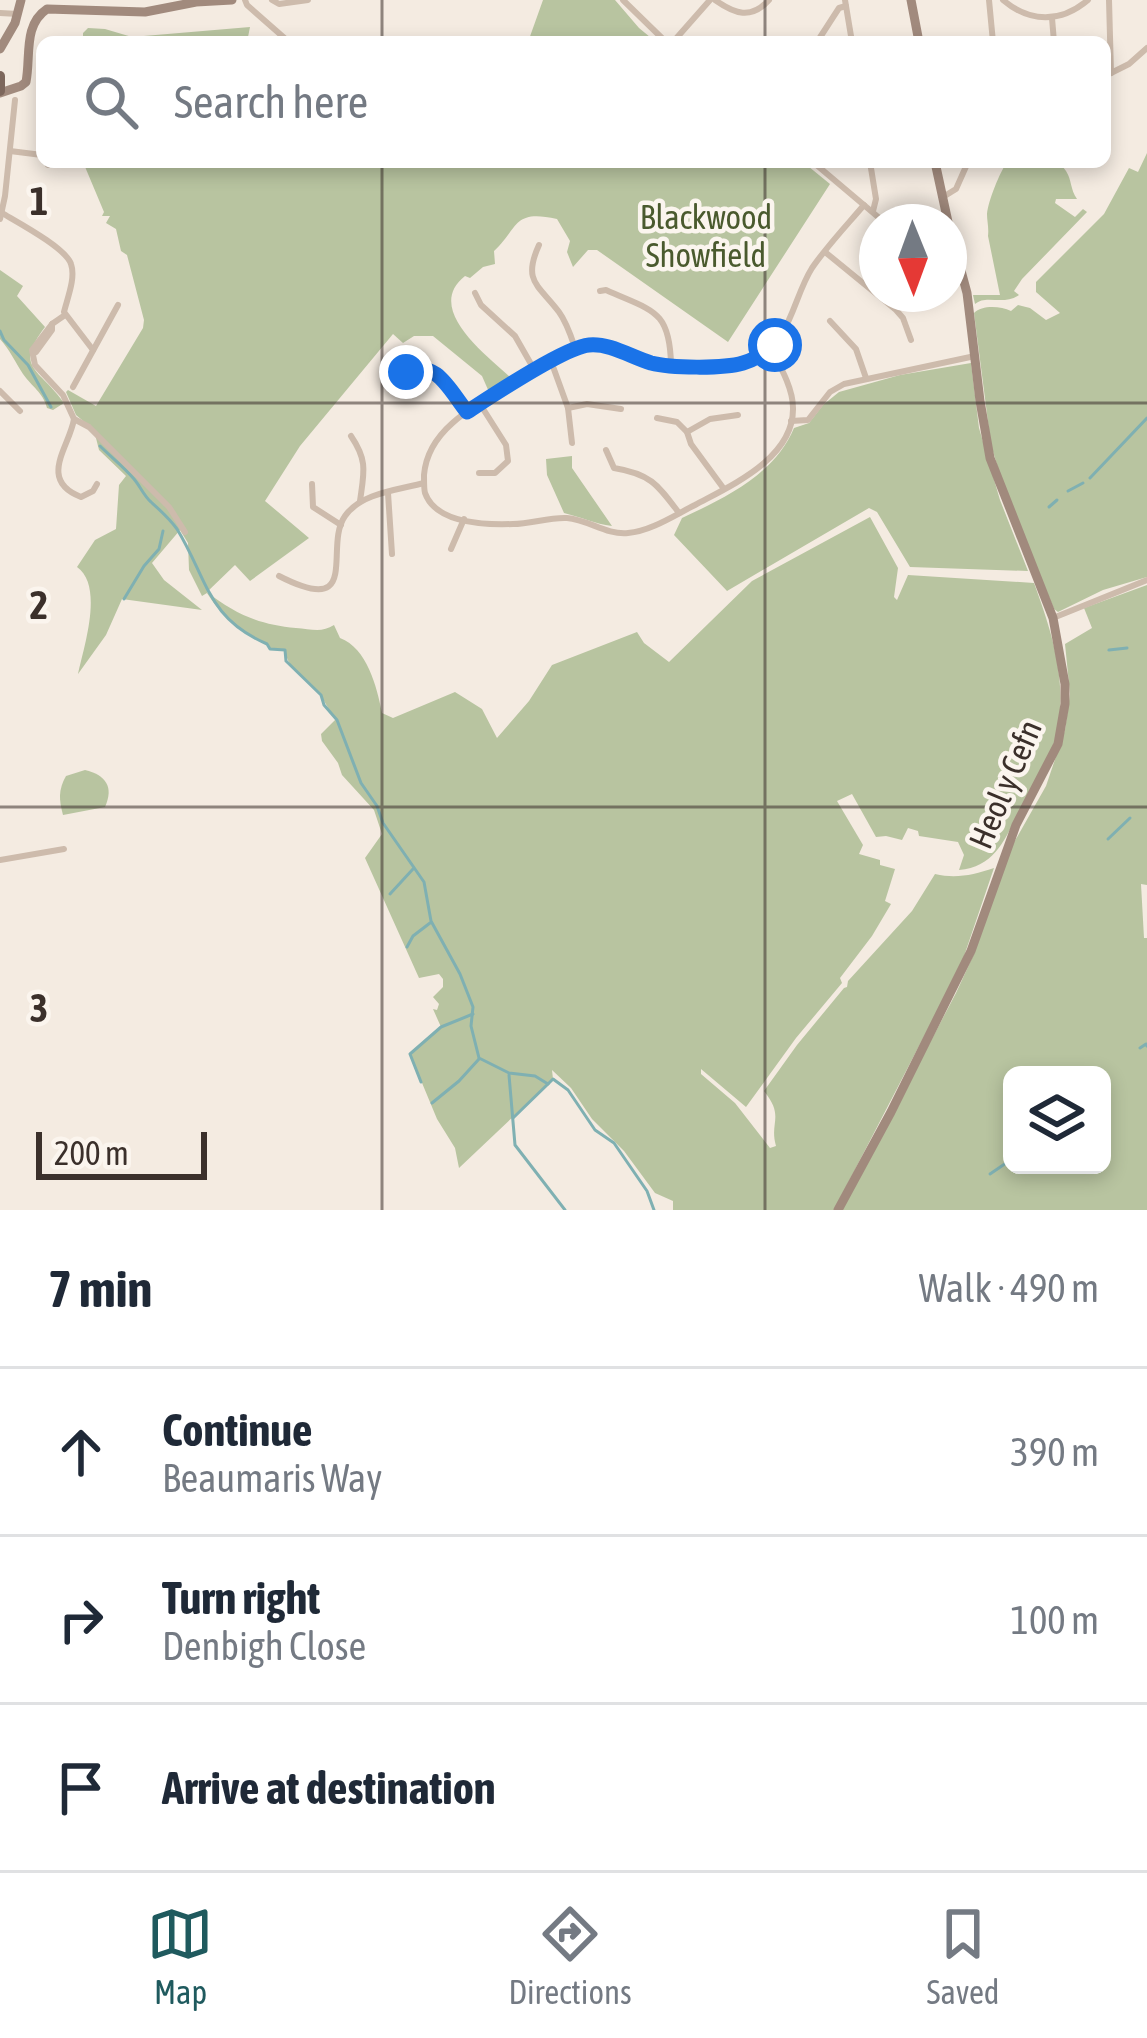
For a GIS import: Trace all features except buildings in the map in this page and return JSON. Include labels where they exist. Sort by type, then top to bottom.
[{"type":"main road","points":[[0,78],[0,92]]},
{"type":"street","points":[[0,50],[21,0]]},
{"type":"street","points":[[0,92],[27,80],[31,28],[35,17],[48,9],[80,6],[145,12],[167,4],[232,0]]},
{"type":"street","points":[[244,0],[282,36]]},
{"type":"street","points":[[272,0],[279,4],[308,0]]},
{"type":"street","points":[[623,0],[662,36]]},
{"type":"street","points":[[675,36],[712,0],[746,14],[758,11],[769,0]]},
{"type":"street","points":[[910,0],[918,36]]},
{"type":"street","points":[[989,0],[992,36]]},
{"type":"street","points":[[991,18],[1004,1],[1030,16],[1052,18],[1088,0]]},
{"type":"street","points":[[1108,1],[1108,36]]},
{"type":"street","points":[[821,36],[846,3],[851,36]]},
{"type":"street","points":[[0,13],[18,14]]},
{"type":"street","points":[[1052,18],[1054,36]]},
{"type":"street","points":[[1111,73],[1147,48]]},
{"type":"street","points":[[0,78],[14,88]]},
{"type":"street","points":[[13,103],[1,216],[53,245],[70,262],[72,273],[65,315],[37,342],[31,356],[63,394],[74,419],[58,457],[62,478],[69,491],[81,496],[98,484]]},
{"type":"street","points":[[10,152],[36,154]]},
{"type":"street","points":[[819,168],[862,204]]},
{"type":"street","points":[[871,168],[874,204]]},
{"type":"street","name":"Heol y Cefn","points":[[936,168],[944,204]]},
{"type":"street","points":[[942,197],[956,189],[965,168]]},
{"type":"street","points":[[771,349],[791,395],[791,421],[778,451],[724,489],[663,521],[631,533],[564,518],[516,524],[464,520],[442,514],[425,494],[428,453],[436,440],[480,403],[575,348],[600,345],[658,365],[735,365],[758,358],[780,339],[811,271],[859,210]]},
{"type":"street","points":[[539,245],[531,253],[532,280],[561,315],[575,348]]},
{"type":"street","points":[[826,252],[896,310],[908,338]]},
{"type":"street","points":[[604,287],[660,318],[669,335],[671,365]]},
{"type":"street","points":[[475,293],[481,305],[514,336],[535,371]]},
{"type":"street","name":"Heol y Cefn","points":[[838,1210],[971,951],[1016,825],[1058,745],[1065,704],[1053,618],[990,458],[967,293]]},
{"type":"street","points":[[73,387],[118,304]]},
{"type":"street","points":[[65,315],[93,350]]},
{"type":"street","points":[[830,321],[856,349],[866,378]]},
{"type":"street","points":[[36,352],[52,324]]},
{"type":"street","points":[[791,421],[808,420],[836,387],[976,356]]},
{"type":"street","points":[[551,361],[568,408],[572,442]]},
{"type":"street","points":[[396,388],[412,368],[426,367],[467,412]]},
{"type":"street","points":[[0,391],[20,411]]},
{"type":"street","points":[[479,473],[496,473],[508,461],[506,445],[480,403]]},
{"type":"street","points":[[568,408],[587,404],[622,409]]},
{"type":"street","points":[[657,418],[677,422],[687,432],[724,489]]},
{"type":"street","points":[[687,432],[703,422],[733,418]]},
{"type":"street","points":[[74,419],[89,427],[170,507],[185,532]]},
{"type":"street","points":[[350,436],[362,453],[361,501]]},
{"type":"street","points":[[606,450],[614,468],[637,472],[655,482],[680,513]]},
{"type":"street","points":[[505,464],[518,473]]},
{"type":"street","points":[[279,577],[310,591],[324,589],[334,578],[342,519],[361,501],[424,483]]},
{"type":"street","points":[[312,484],[313,506],[340,525]]},
{"type":"street","points":[[388,493],[392,554]]},
{"type":"street","points":[[451,549],[464,520]]},
{"type":"street","points":[[1053,618],[1147,580]]},
{"type":"street","points":[[0,860],[64,849]]},
{"type":"green space","points":[[543,0],[615,0],[649,36],[530,36]]},
{"type":"green space","points":[[250,27],[248,36],[144,36]]},
{"type":"green space","points":[[88,28],[129,36],[83,36]]},
{"type":"green space","points":[[1147,153],[1147,577],[1103,590],[1058,612],[1005,491],[991,445],[974,313],[991,307],[1011,311],[1018,305],[1046,320],[1060,313],[1036,292],[1036,282],[1104,214],[1129,168],[1138,172]]},
{"type":"green space","name":"Blackwood Showfield","points":[[86,168],[810,168],[830,184],[728,342],[597,250],[588,250],[573,267],[567,252],[570,241],[557,219],[524,219],[494,251],[495,264],[470,278],[465,276],[454,289],[451,303],[464,331],[512,379],[489,392],[482,376],[433,336],[414,336],[403,343],[393,334],[300,446],[265,501],[309,538],[250,581],[235,565],[207,592],[259,621],[316,630],[334,625],[340,638],[364,659],[382,713],[393,718],[455,692],[482,709],[497,738],[552,665],[637,632],[669,662],[752,581],[870,517],[898,568],[897,600],[908,575],[1034,583],[1058,665],[1058,728],[1045,766],[1001,844],[989,859],[959,870],[964,855],[958,842],[919,836],[908,828],[902,840],[876,837],[852,794],[837,801],[863,845],[859,854],[895,869],[885,901],[891,904],[840,978],[842,983],[746,1107],[701,1069],[770,1148],[776,1146],[775,1114],[764,1091],[797,1045],[912,911],[935,874],[965,876],[994,868],[961,965],[834,1210],[673,1210],[673,1201],[655,1193],[552,1070],[553,1079],[459,1168],[455,1148],[437,1119],[410,1054],[441,1027],[433,1009],[439,1004],[433,997],[443,987],[443,979],[439,974],[419,978],[365,858],[382,834],[374,810],[342,775],[322,741],[321,734],[336,719],[318,692],[294,669],[285,650],[270,649],[233,623],[207,593],[202,596],[189,570],[188,543],[180,530],[152,563],[164,580],[202,610],[122,599],[106,635],[78,674],[91,602],[85,576],[77,567],[95,540],[116,529],[119,485],[126,476],[99,450],[94,430],[76,415],[66,392],[96,406],[144,320],[127,255],[121,251],[116,229],[106,223],[110,216],[102,216]]},
{"type":"green space","points":[[1004,168],[1064,168],[1077,199],[1056,199],[1055,203],[1075,217],[1083,209],[1087,212],[1022,279],[1014,291],[1019,295],[975,304],[973,295],[1000,295],[988,236],[987,214]]},
{"type":"green space","points":[[0,270],[23,286],[17,296],[45,327],[31,360],[64,403],[53,410],[47,408],[0,339]]},
{"type":"green space","points":[[971,363],[979,428],[1028,571],[910,567],[877,512],[869,508],[727,591],[674,535],[682,518],[762,471],[794,428],[809,423],[839,392]]},
{"type":"green space","points":[[572,456],[572,468],[612,526],[564,513],[547,475],[546,459]]},
{"type":"green space","points":[[1147,585],[1147,885],[1141,884],[1147,938],[1147,1210],[842,1210],[974,954],[1008,853],[1046,786],[1065,730],[1070,694],[1065,644],[1092,628],[1084,608]]},
{"type":"green space","points":[[85,770],[106,783],[105,807],[63,815],[63,781]]},
{"type":"waterway","points":[[0,331],[28,365],[51,407]]},
{"type":"waterway","points":[[1090,478],[1147,418]]},
{"type":"waterway","points":[[100,446],[177,529],[220,610],[270,649],[285,650],[286,661],[321,695],[337,720],[361,783],[424,882],[431,921],[473,1007],[471,1026],[479,1058],[509,1073],[535,1076],[548,1084],[553,1079],[568,1090],[595,1130],[614,1143],[647,1191],[654,1210]]},
{"type":"waterway","points":[[1068,491],[1083,483]]},
{"type":"waterway","points":[[1049,507],[1057,500]]},
{"type":"waterway","points":[[124,599],[159,549],[163,531]]},
{"type":"waterway","points":[[1109,650],[1127,648]]},
{"type":"waterway","points":[[1108,839],[1130,818]]},
{"type":"waterway","points":[[390,894],[413,869]]},
{"type":"waterway","points":[[407,947],[430,923]]},
{"type":"waterway","points":[[421,1082],[410,1054],[441,1027],[473,1014]]},
{"type":"waterway","points":[[1140,1048],[1147,1046]]},
{"type":"waterway","points":[[432,1103],[479,1059]]},
{"type":"waterway","points":[[509,1075],[515,1145],[565,1210]]},
{"type":"waterway","points":[[513,1118],[548,1084]]},
{"type":"waterway","points":[[990,1174],[1003,1165]]},
{"type":"route","points":[[406,372],[419,367],[431,370],[467,412],[566,352],[586,345],[600,345],[658,365],[735,365],[758,358],[775,345]]}]
